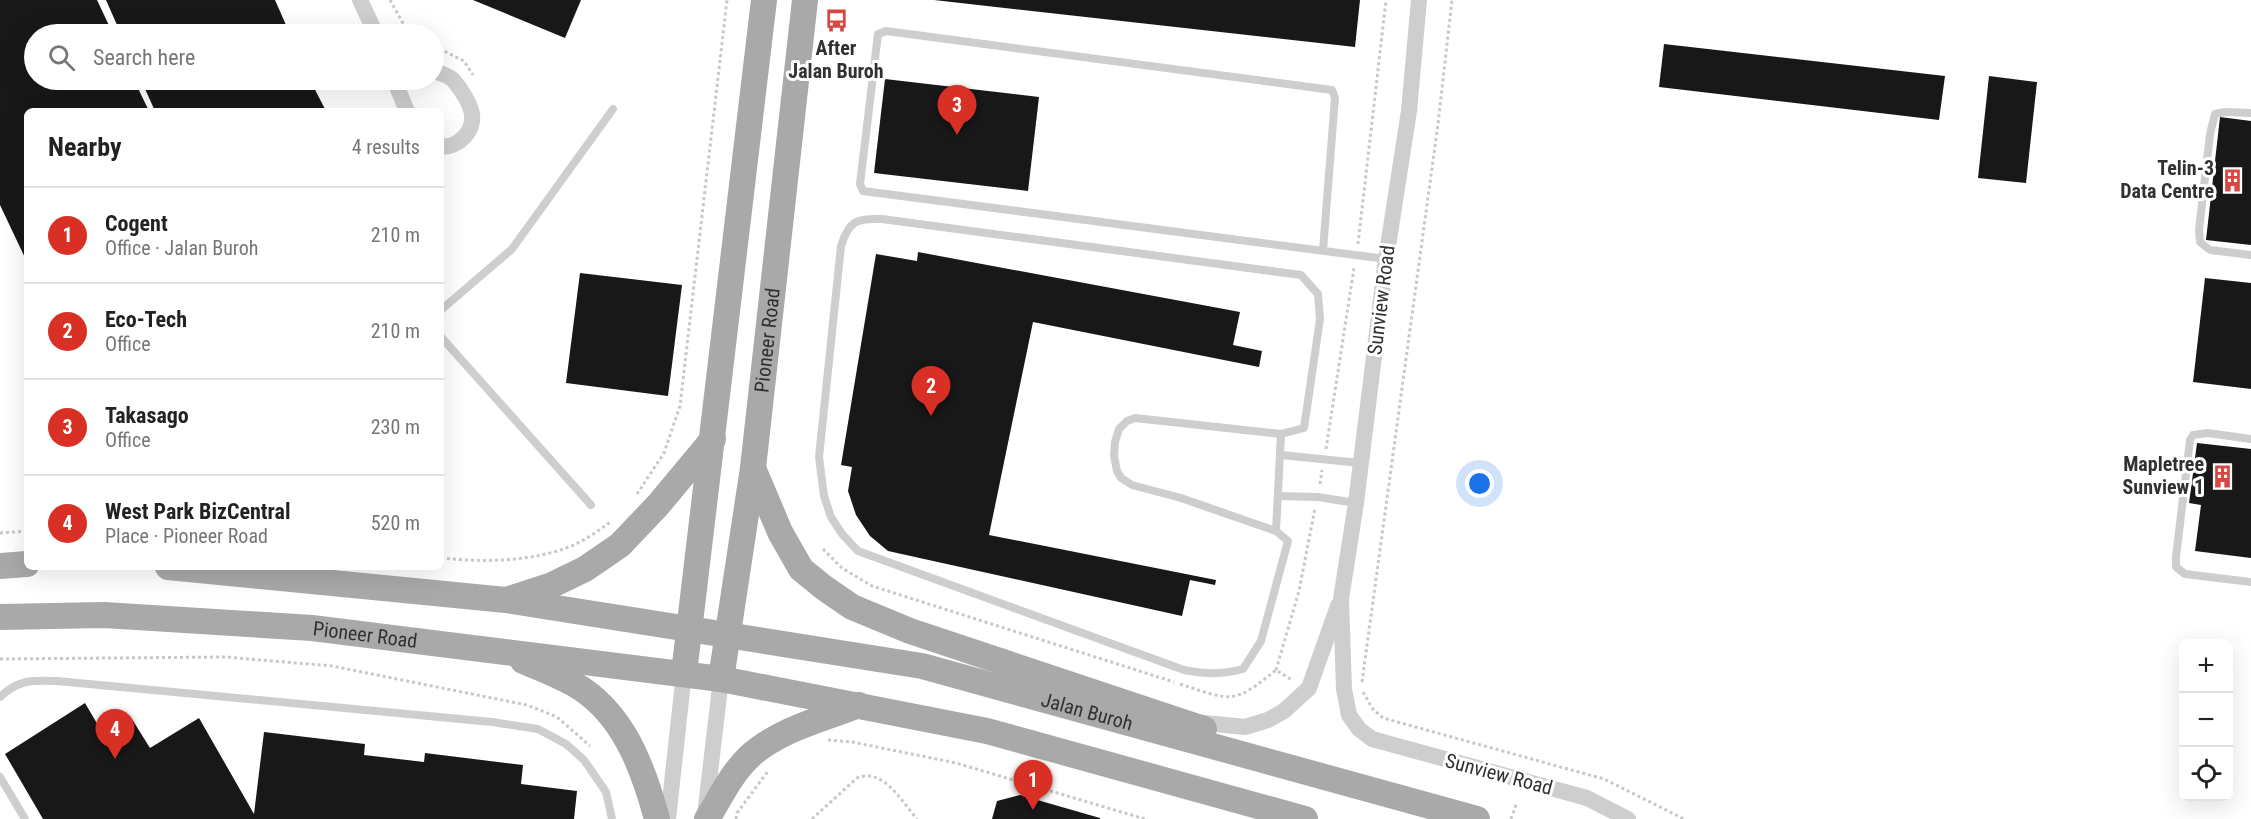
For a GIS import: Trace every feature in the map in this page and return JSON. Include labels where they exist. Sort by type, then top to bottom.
[{"type":"main road","points":[[764,0],[684,673],[987,730],[1305,819]]},
{"type":"main road","name":"Pioneer Road","points":[[721,679],[753,468],[805,0]]},
{"type":"main road","points":[[506,600],[552,585],[577,573],[620,545],[658,505],[713,439]]},
{"type":"main road","points":[[753,468],[780,532],[801,568],[852,607],[910,631],[1184,721],[1315,776]]},
{"type":"main road","points":[[0,566],[24,564]]},
{"type":"main road","points":[[199,570],[506,600],[690,630]]},
{"type":"main road","name":"Pioneer Road","points":[[0,617],[104,615],[312,628],[684,673]]},
{"type":"main road","name":"Jalan Buroh","points":[[690,630],[922,666],[1477,819]]},
{"type":"main road","points":[[503,651],[575,685],[604,708],[617,722],[640,764],[657,819]]},
{"type":"main road","points":[[706,819],[735,773],[750,756],[795,729],[859,705]]},
{"type":"street","points":[[360,0],[371,24]]},
{"type":"street","name":"Sunview Road","points":[[1419,0],[1409,111],[1386,259],[1356,503],[1341,599],[1344,689],[1349,715],[1359,729],[1372,739],[1587,798],[1628,819]]},
{"type":"street","points":[[444,75],[453,79],[472,113],[472,123],[463,139],[444,146]]},
{"type":"street","points":[[398,90],[406,108]]},
{"type":"street","name":"Sunview Road","points":[[1184,721],[1245,727],[1268,720],[1284,711],[1309,688],[1341,599]]},
{"type":"street","points":[[668,819],[684,673]]},
{"type":"street","points":[[706,819],[721,679]]},
{"type":"lane","points":[[1323,250],[1335,98],[1332,90],[886,31],[878,34],[860,184],[863,191],[1386,259]]},
{"type":"lane","points":[[444,307],[512,249],[613,109]]},
{"type":"lane","points":[[2251,113],[2225,111],[2215,114],[2199,230],[2200,242],[2210,250],[2251,255]]},
{"type":"lane","points":[[882,219],[1301,275],[1318,294],[1320,319],[1304,428],[1281,434],[1135,418],[1127,421],[1119,429],[1114,456],[1121,478],[1132,485],[1181,498],[1275,531],[1288,541],[1261,641],[1243,669],[1208,674],[1184,670],[858,551],[842,534],[831,517],[824,496],[819,457],[841,246],[845,232],[859,220],[882,219]]},
{"type":"lane","points":[[444,340],[591,505]]},
{"type":"lane","points":[[2251,439],[2208,433],[2193,435],[2190,440],[2176,567],[2184,574],[2251,582]]},
{"type":"lane","points":[[1275,531],[1279,496],[1281,434]]},
{"type":"lane","points":[[1281,455],[1360,463]]},
{"type":"lane","points":[[1279,496],[1318,497],[1356,503]]},
{"type":"lane","points":[[0,697],[9,689],[29,680],[57,681],[480,720],[538,729],[566,744],[584,760],[606,792],[612,819]]},
{"type":"lane","points":[[0,777],[25,819]]},
{"type":"path","points":[[390,0],[403,24]]},
{"type":"path","points":[[633,500],[664,453],[680,406],[727,0]]},
{"type":"path","points":[[823,549],[842,568],[872,586],[1209,693],[1230,698],[1249,692],[1276,670],[1299,591],[1318,497],[1356,255],[1386,0]]},
{"type":"path","points":[[1452,0],[1438,124],[1362,688],[1372,708],[1383,718],[1604,779],[1684,819]]},
{"type":"path","points":[[444,558],[471,561],[558,551],[592,535],[613,520]]},
{"type":"path","points":[[0,533],[24,531]]},
{"type":"path","points":[[0,659],[225,657],[332,666],[526,705],[557,717],[584,740]]},
{"type":"path","points":[[1276,670],[1309,688]]},
{"type":"path","points":[[820,741],[852,742],[956,763],[1145,819]]},
{"type":"path","points":[[736,819],[737,813],[769,769]]},
{"type":"path","points":[[812,819],[857,778],[864,775],[880,778],[917,819]]},
{"type":"path","points":[[1511,819],[1517,802]]},
{"type":"building","points":[[0,0],[97,0],[108,24],[24,24],[24,90],[139,90],[148,108],[24,108],[24,256],[0,205]]},
{"type":"building","points":[[106,0],[275,0],[286,24],[117,24]]},
{"type":"building","points":[[473,0],[581,0],[565,38]]},
{"type":"building","points":[[934,0],[1360,0],[1355,47]]},
{"type":"building","points":[[1664,44],[1945,76],[1939,120],[1659,87]]},
{"type":"building","points":[[1989,76],[2037,82],[2026,183],[1978,178]]},
{"type":"building","points":[[885,79],[1039,97],[1028,191],[874,173]]},
{"type":"building","points":[[146,90],[315,90],[324,108],[154,108]]},
{"type":"building","name":"Telin-3 Data Centre","points":[[2220,117],[2251,121],[2251,245],[2206,240]]},
{"type":"building","points":[[918,252],[1240,312],[1233,345],[1262,351],[1259,367],[1033,322],[989,535],[1216,580],[1215,585],[1190,580],[1182,616],[888,551],[870,536],[856,515],[848,491],[852,467],[841,465],[876,254],[917,261]]},
{"type":"building","points":[[580,273],[682,285],[668,396],[566,383]]},
{"type":"building","points":[[2205,278],[2251,283],[2251,389],[2193,382]]},
{"type":"building","name":"Mapletree Sunview 1","points":[[2197,443],[2251,449],[2251,558],[2195,551],[2201,505],[2189,503]]},
{"type":"building","points":[[85,703],[102,732],[130,716],[150,748],[199,718],[254,814],[264,732],[365,744],[364,755],[424,762],[425,753],[523,765],[521,784],[577,791],[574,819],[43,819],[5,754]]},
{"type":"building","points":[[1020,795],[1100,819],[992,819],[997,801]]},
{"type":"place","name":"After Jalan Buroh","points":[[836,21]]},
{"type":"place","name":"Takasago","points":[[957,135]]},
{"type":"place","name":"Telin-3 Data Centre","points":[[2232,180]]},
{"type":"place","name":"Eco-Tech","points":[[931,416]]},
{"type":"place","name":"Mapletree Sunview 1","points":[[2222,476]]},
{"type":"place","name":"West Park BizCentral","points":[[115,759]]},
{"type":"place","name":"Cogent","points":[[1033,810]]}]
